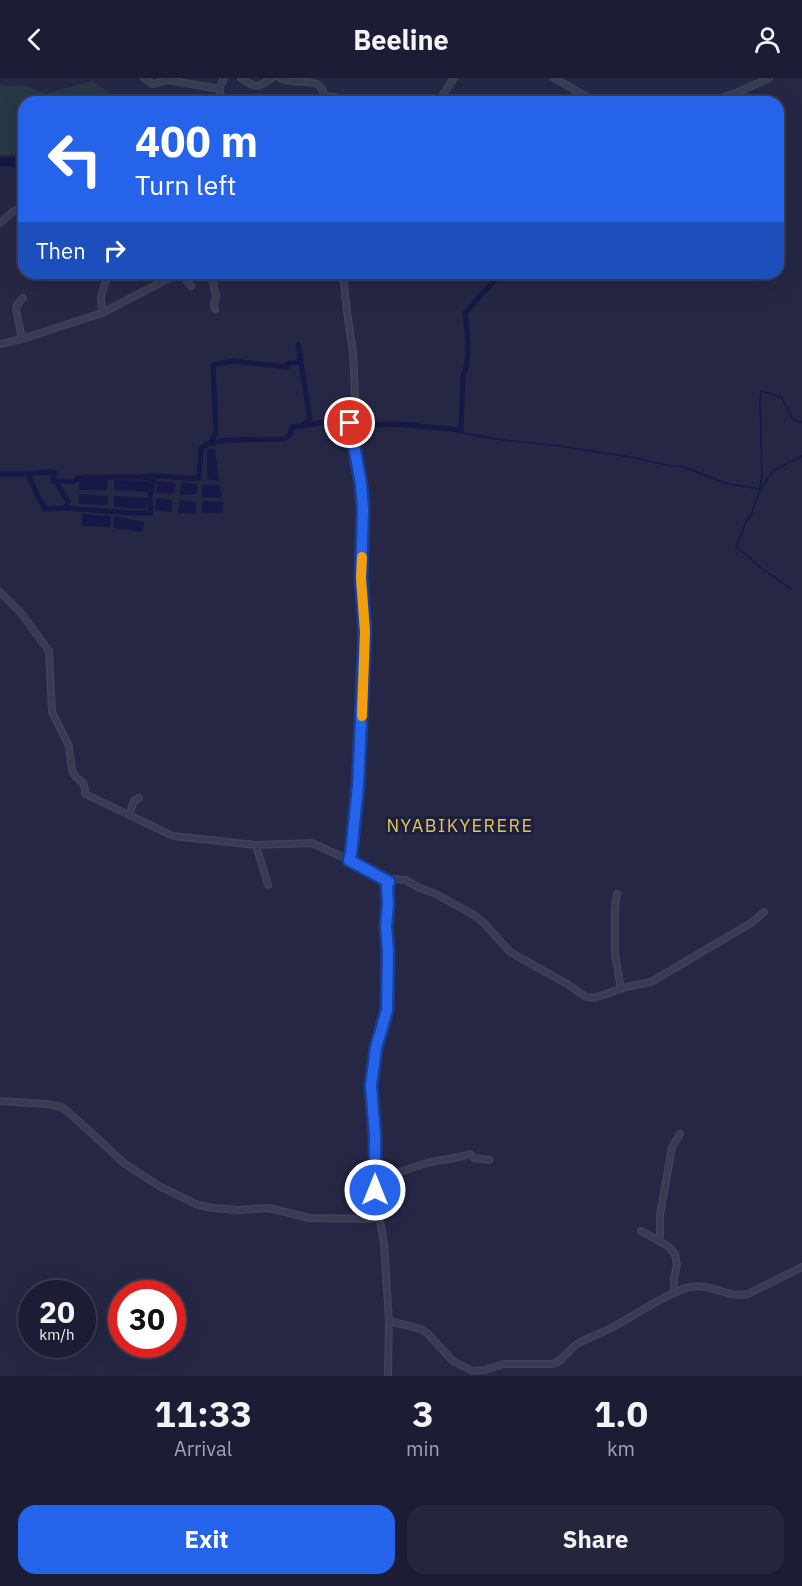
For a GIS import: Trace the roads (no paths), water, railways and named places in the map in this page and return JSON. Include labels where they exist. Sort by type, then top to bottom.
[{"type":"street","points":[[144,78],[153,84],[168,80],[219,89]]},
{"type":"street","points":[[221,96],[219,89],[224,78]]},
{"type":"street","points":[[241,78],[252,86],[260,87],[272,78]]},
{"type":"street","points":[[280,78],[290,81],[312,81],[324,89],[324,96]]},
{"type":"street","points":[[442,96],[454,78]]},
{"type":"street","points":[[554,78],[586,96]]},
{"type":"street","points":[[727,96],[769,78]]},
{"type":"street","points":[[0,223],[18,209]]},
{"type":"street","points":[[102,313],[101,297],[106,279]]},
{"type":"street","points":[[0,344],[102,313],[167,279]]},
{"type":"street","points":[[182,279],[191,286]]},
{"type":"street","points":[[212,279],[216,296],[215,309]]},
{"type":"street","points":[[344,279],[353,352],[356,404],[356,418],[350,423],[363,509],[361,578],[365,632],[358,786],[349,860]]},
{"type":"street","points":[[22,339],[16,309],[23,298]]},
{"type":"street","points":[[0,592],[21,613],[49,651],[52,712],[69,746],[72,771],[83,783],[85,794],[173,836],[256,845],[312,843],[389,882]]},
{"type":"street","points":[[129,815],[134,801],[139,798]]},
{"type":"street","points":[[256,845],[268,885]]},
{"type":"street","points":[[387,1376],[389,1321],[384,1244],[375,1190],[375,1136],[371,1085],[376,1048],[387,1010],[386,926],[389,882],[394,879],[406,880],[474,915],[510,952],[586,997],[594,998],[651,982],[751,923],[764,912]]},
{"type":"street","points":[[617,894],[615,954],[621,989]]},
{"type":"street","points":[[0,1101],[62,1107],[125,1164],[161,1187],[198,1205],[238,1210],[269,1208],[309,1218],[370,1219],[380,1217]]},
{"type":"street","points":[[660,1242],[660,1215],[668,1166],[672,1147],[680,1134]]},
{"type":"street","points":[[375,1180],[408,1168],[470,1154],[474,1158],[489,1160]]},
{"type":"street","points":[[640,1231],[668,1246],[675,1254],[677,1265],[674,1293]]},
{"type":"street","points":[[389,1321],[421,1329],[453,1361],[472,1371],[485,1370],[504,1364],[552,1364],[557,1363],[578,1343],[611,1328],[682,1289],[705,1286],[732,1296],[748,1294],[802,1268]]},
{"type":"waterway","points":[[0,474],[28,474],[44,509],[66,508],[151,513],[150,496],[154,479],[142,477],[199,478],[201,449],[207,444],[227,440],[284,439],[290,435],[292,427],[319,423],[396,424],[461,430],[463,376],[468,354],[465,313],[496,279]]},
{"type":"waterway","points":[[298,344],[310,419],[301,426]]},
{"type":"waterway","points":[[211,443],[216,432],[213,365],[233,361],[287,367],[287,364],[301,361]]},
{"type":"waterway","points":[[366,423],[412,423],[495,439],[630,457],[684,467],[725,483],[759,489],[762,477],[761,391],[781,397],[793,419],[802,422]]},
{"type":"waterway","points":[[791,589],[761,568],[736,546],[761,488],[774,470],[802,456]]},
{"type":"waterway","points":[[28,474],[55,473],[53,481],[56,482],[68,502],[65,508]]},
{"type":"waterway","points":[[53,481],[74,482],[78,478],[87,477],[142,477]]},
{"type":"district","name":"NYABIKYERERE","points":[[460,825]]}]
